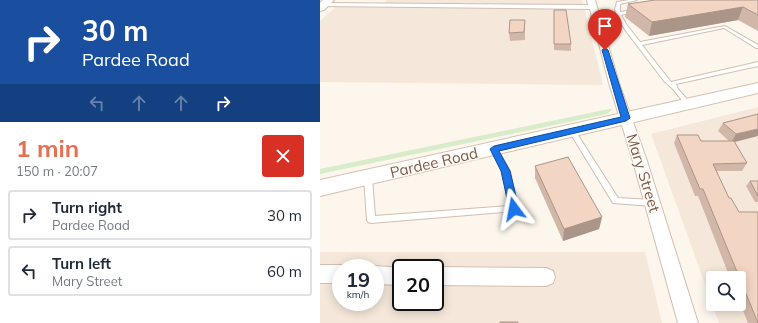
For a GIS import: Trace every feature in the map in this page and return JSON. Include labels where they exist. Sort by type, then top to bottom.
[{"type":"main road","name":"Pardee Road","points":[[320,188],[758,88]]},
{"type":"street","points":[[324,4],[592,4]]},
{"type":"street","name":"Mary Street","points":[[592,4],[688,323]]},
{"type":"street","points":[[320,274],[332,274]]},
{"type":"street","points":[[444,276],[546,277]]},
{"type":"lane","points":[[635,0],[618,3],[617,14],[666,80],[688,104]]},
{"type":"lane","points":[[617,14],[640,10]]},
{"type":"lane","points":[[639,44],[726,27],[758,46]]},
{"type":"lane","points":[[674,88],[672,84],[676,82],[758,64]]},
{"type":"lane","points":[[572,131],[616,201],[652,203]]},
{"type":"lane","points":[[368,178],[370,220],[514,209],[506,171],[494,149]]},
{"type":"shaded area","points":[[387,0],[582,0],[603,85],[320,82],[320,21],[340,3],[384,3]]},
{"type":"shaded area","points":[[758,107],[758,323],[719,323],[715,311],[746,311],[746,271],[706,271],[706,287],[651,134]]},
{"type":"shaded area","points":[[320,252],[645,252],[662,323],[320,323]]},
{"type":"green space","points":[[613,109],[607,114],[320,174],[320,169]]},
{"type":"building","points":[[655,0],[758,0],[758,15],[743,7],[652,22],[628,4]]},
{"type":"building","points":[[554,10],[566,10],[571,44],[554,44]]},
{"type":"building","points":[[510,20],[525,20],[524,32],[509,33]]},
{"type":"building","points":[[758,114],[758,129],[736,134],[723,123]]},
{"type":"building","points":[[677,135],[698,135],[701,141],[734,141],[747,163],[713,164],[729,198],[731,198],[739,212],[758,212],[758,323],[746,294],[746,271],[737,271],[703,189],[700,189]]},
{"type":"building","points":[[568,157],[602,217],[564,229],[535,166]]},
{"type":"building","points":[[750,181],[758,181],[758,196]]},
{"type":"building","points":[[518,322],[518,323],[500,323]]},
{"type":"route","points":[[514,209],[506,171],[494,149],[626,118],[605,50]]}]
